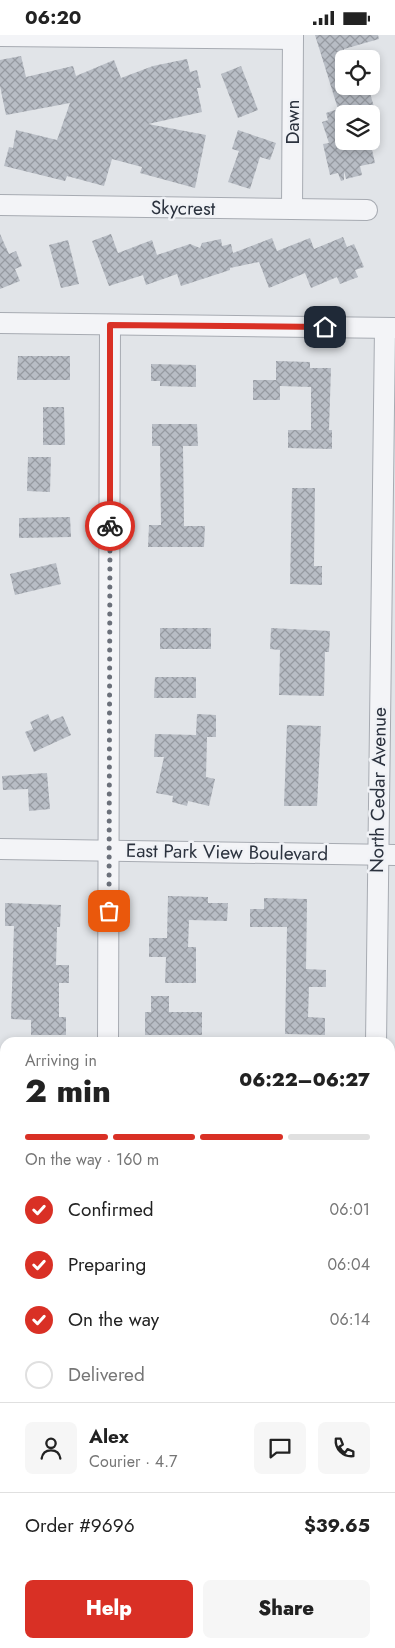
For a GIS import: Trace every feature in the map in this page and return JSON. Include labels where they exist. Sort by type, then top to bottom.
[{"type":"street","points":[[0,36],[293,37]]},
{"type":"street","name":"Dawn","points":[[292,209],[293,37]]},
{"type":"street","name":"Skycrest","points":[[0,205],[367,210]]},
{"type":"street","points":[[0,323],[390,328]]},
{"type":"street","points":[[108,1037],[110,325]]},
{"type":"street","name":"North Cedar Avenue","points":[[376,1037],[386,855],[390,328]]},
{"type":"street","name":"East Park View Boulevard","points":[[0,849],[386,855]]},
{"type":"building","points":[[315,35],[378,35],[379,39],[344,50],[335,50],[335,95],[371,95],[373,105],[337,105]]},
{"type":"building","points":[[21,56],[26,77],[73,66],[76,76],[114,60],[121,78],[153,66],[187,59],[190,72],[197,70],[201,88],[197,88],[202,112],[148,124],[206,135],[195,188],[140,173],[142,167],[112,159],[104,186],[67,176],[65,181],[4,166],[9,147],[13,148],[16,130],[57,140],[70,103],[6,115],[0,86],[0,60]]},
{"type":"building","points":[[241,66],[258,110],[238,118],[221,74]]},
{"type":"building","points":[[335,110],[335,150],[372,150],[375,163],[360,166],[362,175],[346,179],[344,171],[344,180],[341,181],[338,173],[330,175],[323,144],[329,143],[322,122],[328,120],[326,113]]},
{"type":"building","points":[[238,130],[276,143],[270,160],[260,157],[250,189],[228,182],[239,151],[232,149]]},
{"type":"building","points":[[0,234],[9,254],[16,251],[22,266],[15,269],[20,281],[0,289]]},
{"type":"building","points":[[111,234],[118,253],[152,240],[157,255],[190,244],[200,248],[202,243],[221,239],[222,246],[231,244],[233,253],[272,238],[277,251],[310,238],[314,249],[343,237],[347,247],[354,244],[364,267],[355,270],[358,277],[340,284],[337,277],[311,288],[305,273],[269,288],[259,262],[230,268],[230,270],[181,286],[177,274],[146,285],[143,275],[109,286],[92,241]]},
{"type":"building","points":[[68,240],[79,284],[61,288],[49,245]]},
{"type":"building","points":[[18,356],[70,356],[70,380],[17,380]]},
{"type":"building","points":[[276,361],[310,362],[310,368],[331,368],[329,430],[332,430],[332,449],[288,448],[288,430],[311,430],[311,387],[280,386],[280,400],[253,400],[253,380],[276,380]]},
{"type":"building","points":[[151,364],[196,365],[196,387],[160,386],[160,381],[151,381]]},
{"type":"building","points":[[43,407],[64,407],[65,445],[43,445]]},
{"type":"building","points":[[152,424],[197,424],[198,446],[183,446],[184,526],[205,526],[204,547],[148,547],[149,525],[161,525],[160,446],[152,446]]},
{"type":"building","points":[[28,457],[51,457],[50,492],[27,491]]},
{"type":"building","points":[[292,488],[315,488],[314,566],[322,566],[322,585],[290,584]]},
{"type":"building","points":[[70,517],[71,537],[19,538],[19,518]]},
{"type":"building","points":[[56,563],[61,584],[15,595],[10,574]]},
{"type":"building","points":[[160,628],[211,628],[211,649],[160,649]]},
{"type":"building","points":[[271,628],[330,631],[329,652],[325,652],[324,696],[279,695],[280,650],[270,649]]},
{"type":"building","points":[[155,677],[196,677],[196,698],[154,698]]},
{"type":"building","points":[[48,714],[51,721],[63,716],[71,735],[34,752],[25,732],[33,729],[30,722]]},
{"type":"building","points":[[197,714],[216,715],[216,737],[207,737],[206,777],[215,779],[209,806],[188,801],[187,806],[172,802],[173,796],[156,793],[164,757],[154,757],[155,734],[196,735]]},
{"type":"building","points":[[287,725],[321,726],[317,806],[284,806]]},
{"type":"building","points":[[47,773],[50,809],[29,811],[28,789],[3,790],[2,776]]},
{"type":"building","points":[[168,896],[208,897],[208,903],[228,903],[227,921],[189,920],[188,947],[196,947],[196,983],[165,983],[166,957],[149,957],[149,938],[167,938]]},
{"type":"building","points":[[264,898],[307,899],[306,969],[326,970],[326,987],[309,987],[308,1017],[325,1018],[325,1035],[285,1034],[287,927],[250,927],[250,909],[264,909]]},
{"type":"building","points":[[5,903],[61,905],[60,927],[57,927],[56,965],[69,965],[69,983],[59,983],[59,1017],[66,1017],[66,1035],[31,1035],[31,1020],[11,1019],[14,926],[5,926]]},
{"type":"building","points":[[151,996],[169,996],[169,1012],[202,1012],[202,1035],[145,1035],[145,1012],[151,1012]]},
{"type":"way so far","points":[[109,911],[110,526]]},
{"type":"route","points":[[110,526],[110,325],[325,327]]}]
